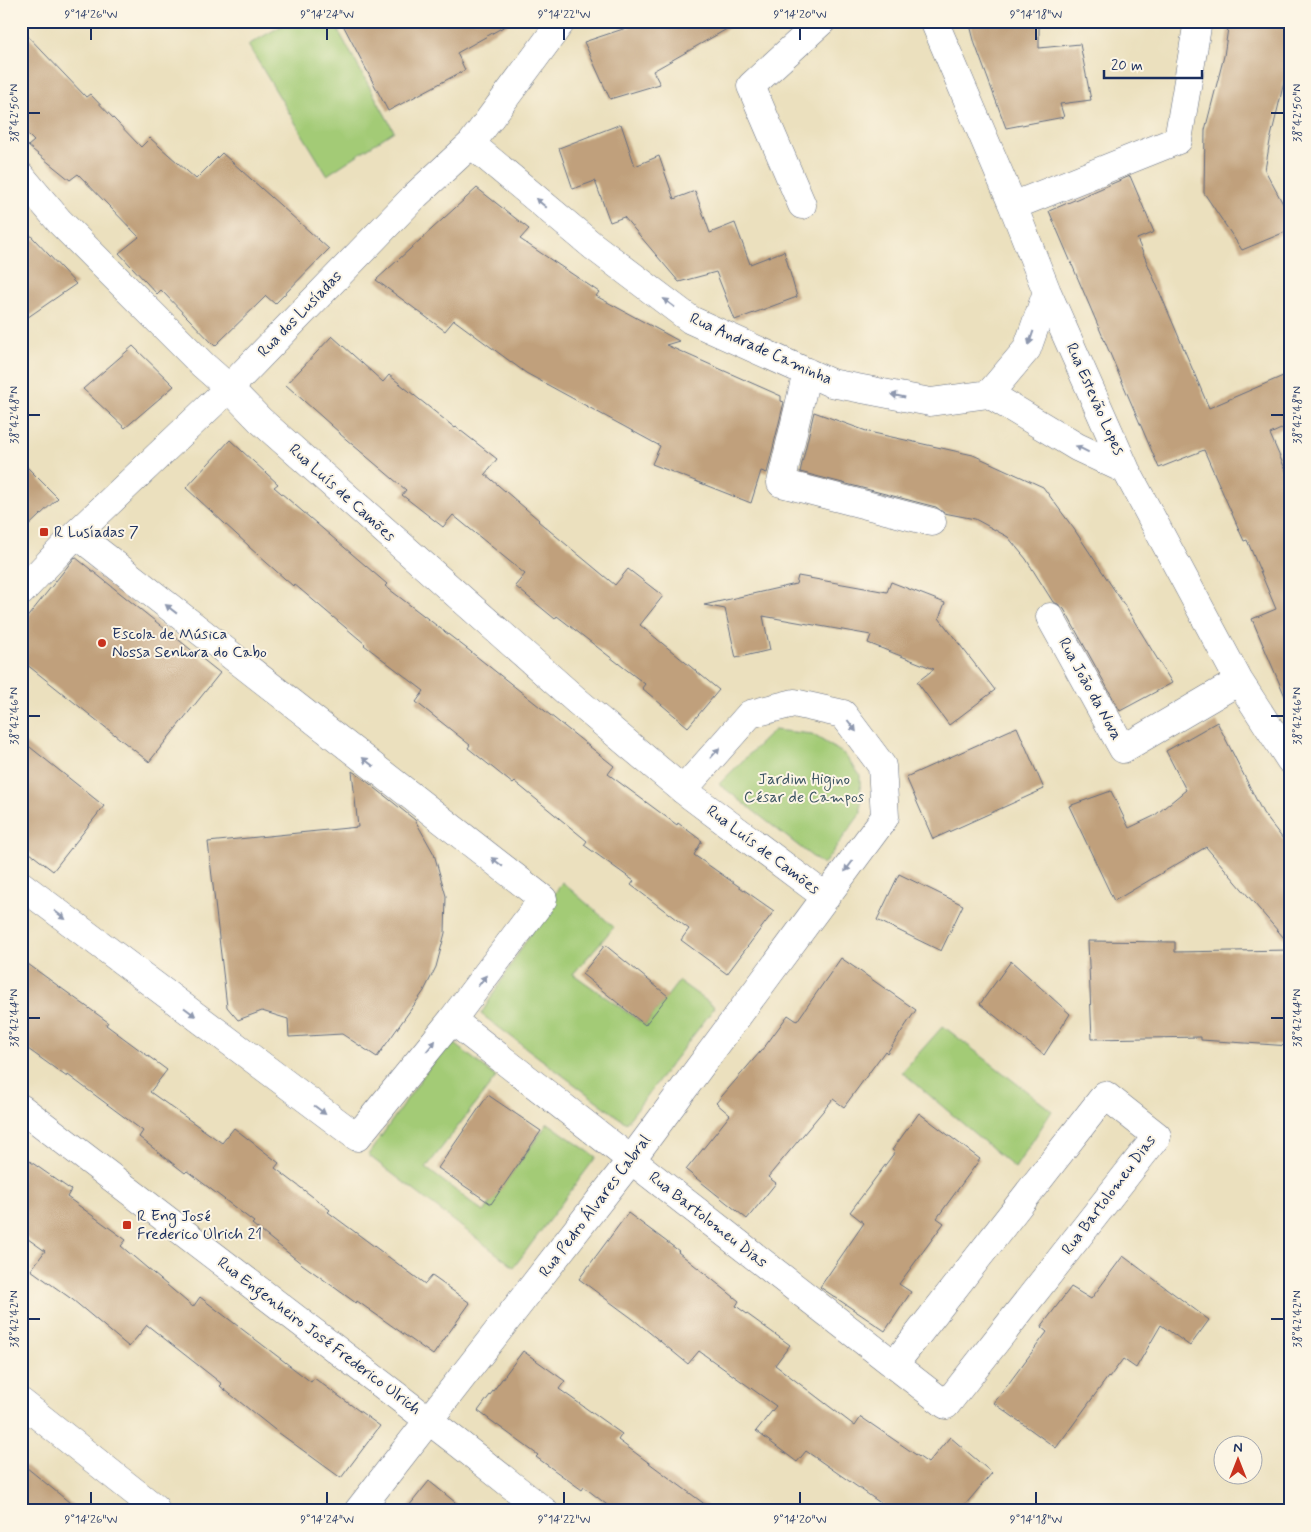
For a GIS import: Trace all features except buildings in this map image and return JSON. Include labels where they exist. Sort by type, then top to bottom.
[{"type":"street","name":"Rua dos Lusíadas","points":[[23,585],[230,388],[416,195],[471,144],[562,21]]},
{"type":"street","points":[[802,205],[751,86],[822,21]]},
{"type":"street","name":"Rua Estevão Lopes","points":[[934,21],[1013,206],[1047,292],[1126,470],[1239,681],[1290,760]]},
{"type":"street","points":[[1013,206],[1178,140],[1198,21]]},
{"type":"street","name":"Rua Andrade Caminha","points":[[471,144],[593,246],[691,320],[831,383],[930,402],[989,394]]},
{"type":"street","name":"Rua Luís de Camões","points":[[21,176],[59,222],[274,433],[577,701],[683,790],[826,897],[885,818],[882,766],[843,714],[794,704],[750,714],[683,790]]},
{"type":"street","points":[[1047,292],[1027,349],[989,394],[1078,447],[1126,470]]},
{"type":"street","points":[[807,372],[782,483],[932,522]]},
{"type":"street","points":[[21,886],[357,1137],[452,1020],[543,899],[76,534]]},
{"type":"street","name":"Rua João da Nova","points":[[1050,617],[1123,748],[1239,681]]},
{"type":"street","name":"Rua Pedro Álvares Cabral","points":[[358,1511],[631,1160],[826,897]]},
{"type":"street","name":"Rua Bartolomeu Dias","points":[[452,1020],[894,1365],[946,1405],[1157,1136],[1105,1095],[894,1365]]},
{"type":"street","name":"Rua Engenheiro José Frederico Ulrich","points":[[21,1108],[544,1511]]},
{"type":"street","points":[[21,1402],[155,1508]]},
{"type":"green space","points":[[290,21],[333,21],[394,131],[327,175],[248,45]]},
{"type":"green space","name":"Jardim Higino César de Campos","points":[[774,730],[812,734],[844,754],[860,775],[861,813],[823,865],[719,784]]},
{"type":"green space","points":[[562,882],[614,927],[573,974],[645,1025],[679,981],[715,1007],[626,1123],[481,1014]]},
{"type":"green space","points":[[943,1026],[1052,1111],[1015,1168],[902,1072]]},
{"type":"green space","points":[[449,1039],[496,1077],[426,1168],[484,1212],[548,1123],[596,1157],[514,1267],[368,1155]]},
{"type":"green space","points":[[1037,1505],[1185,1511],[1034,1511]]},
{"type":"place","name":"R Lusíadas 7","points":[[44,532]]},
{"type":"place","name":"Escola de Música Nossa Senhora do Cabo","points":[[102,643]]},
{"type":"place","name":"R Eng José Frederico Ulrich 21","points":[[127,1225]]}]
